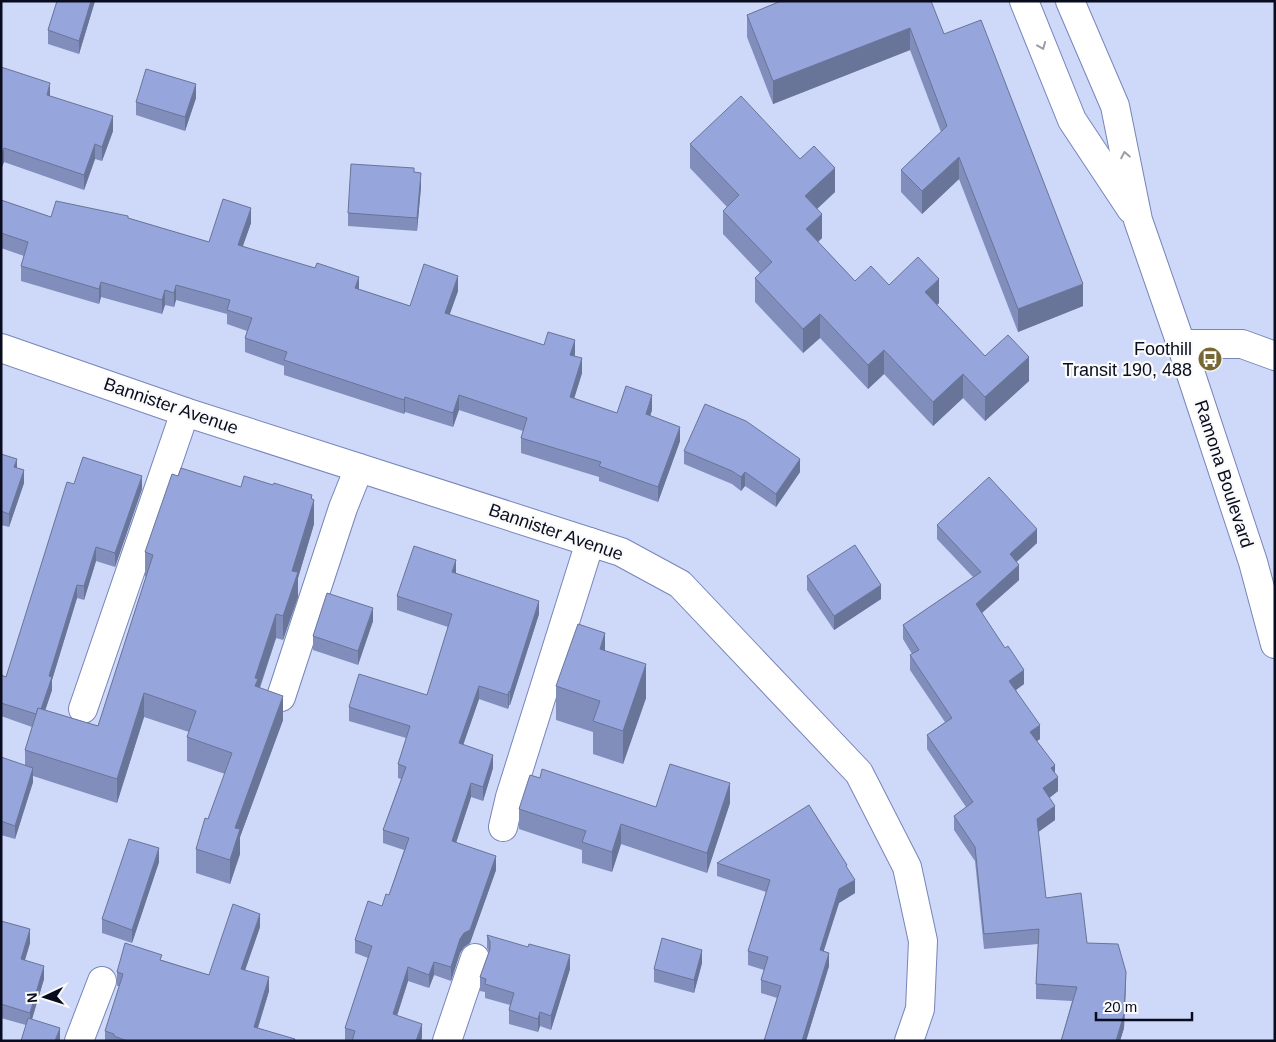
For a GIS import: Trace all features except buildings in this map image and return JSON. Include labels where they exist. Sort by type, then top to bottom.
[{"type":"street","name":"Ramona Boulevard","points":[[1024,1],[1072,120],[1138,220]]},
{"type":"street","name":"Ramona Boulevard","points":[[1070,1],[1115,106],[1138,220],[1253,562],[1275,644]]},
{"type":"street","points":[[1181,344],[1242,344],[1275,356]]},
{"type":"street","name":"Bannister Avenue","points":[[1,348],[185,412],[621,552],[680,584],[860,773],[906,867],[923,941],[920,1009],[909,1041]]},
{"type":"street","points":[[83,709],[185,412]]},
{"type":"street","points":[[281,697],[343,508],[359,468]]},
{"type":"street","points":[[503,827],[510,797],[590,542]]},
{"type":"street","points":[[447,1041],[474,958]]},
{"type":"street","points":[[79,1041],[102,981]]},
{"type":"place","name":"Foothill Transit 190, 488","points":[[1210,359]]}]
